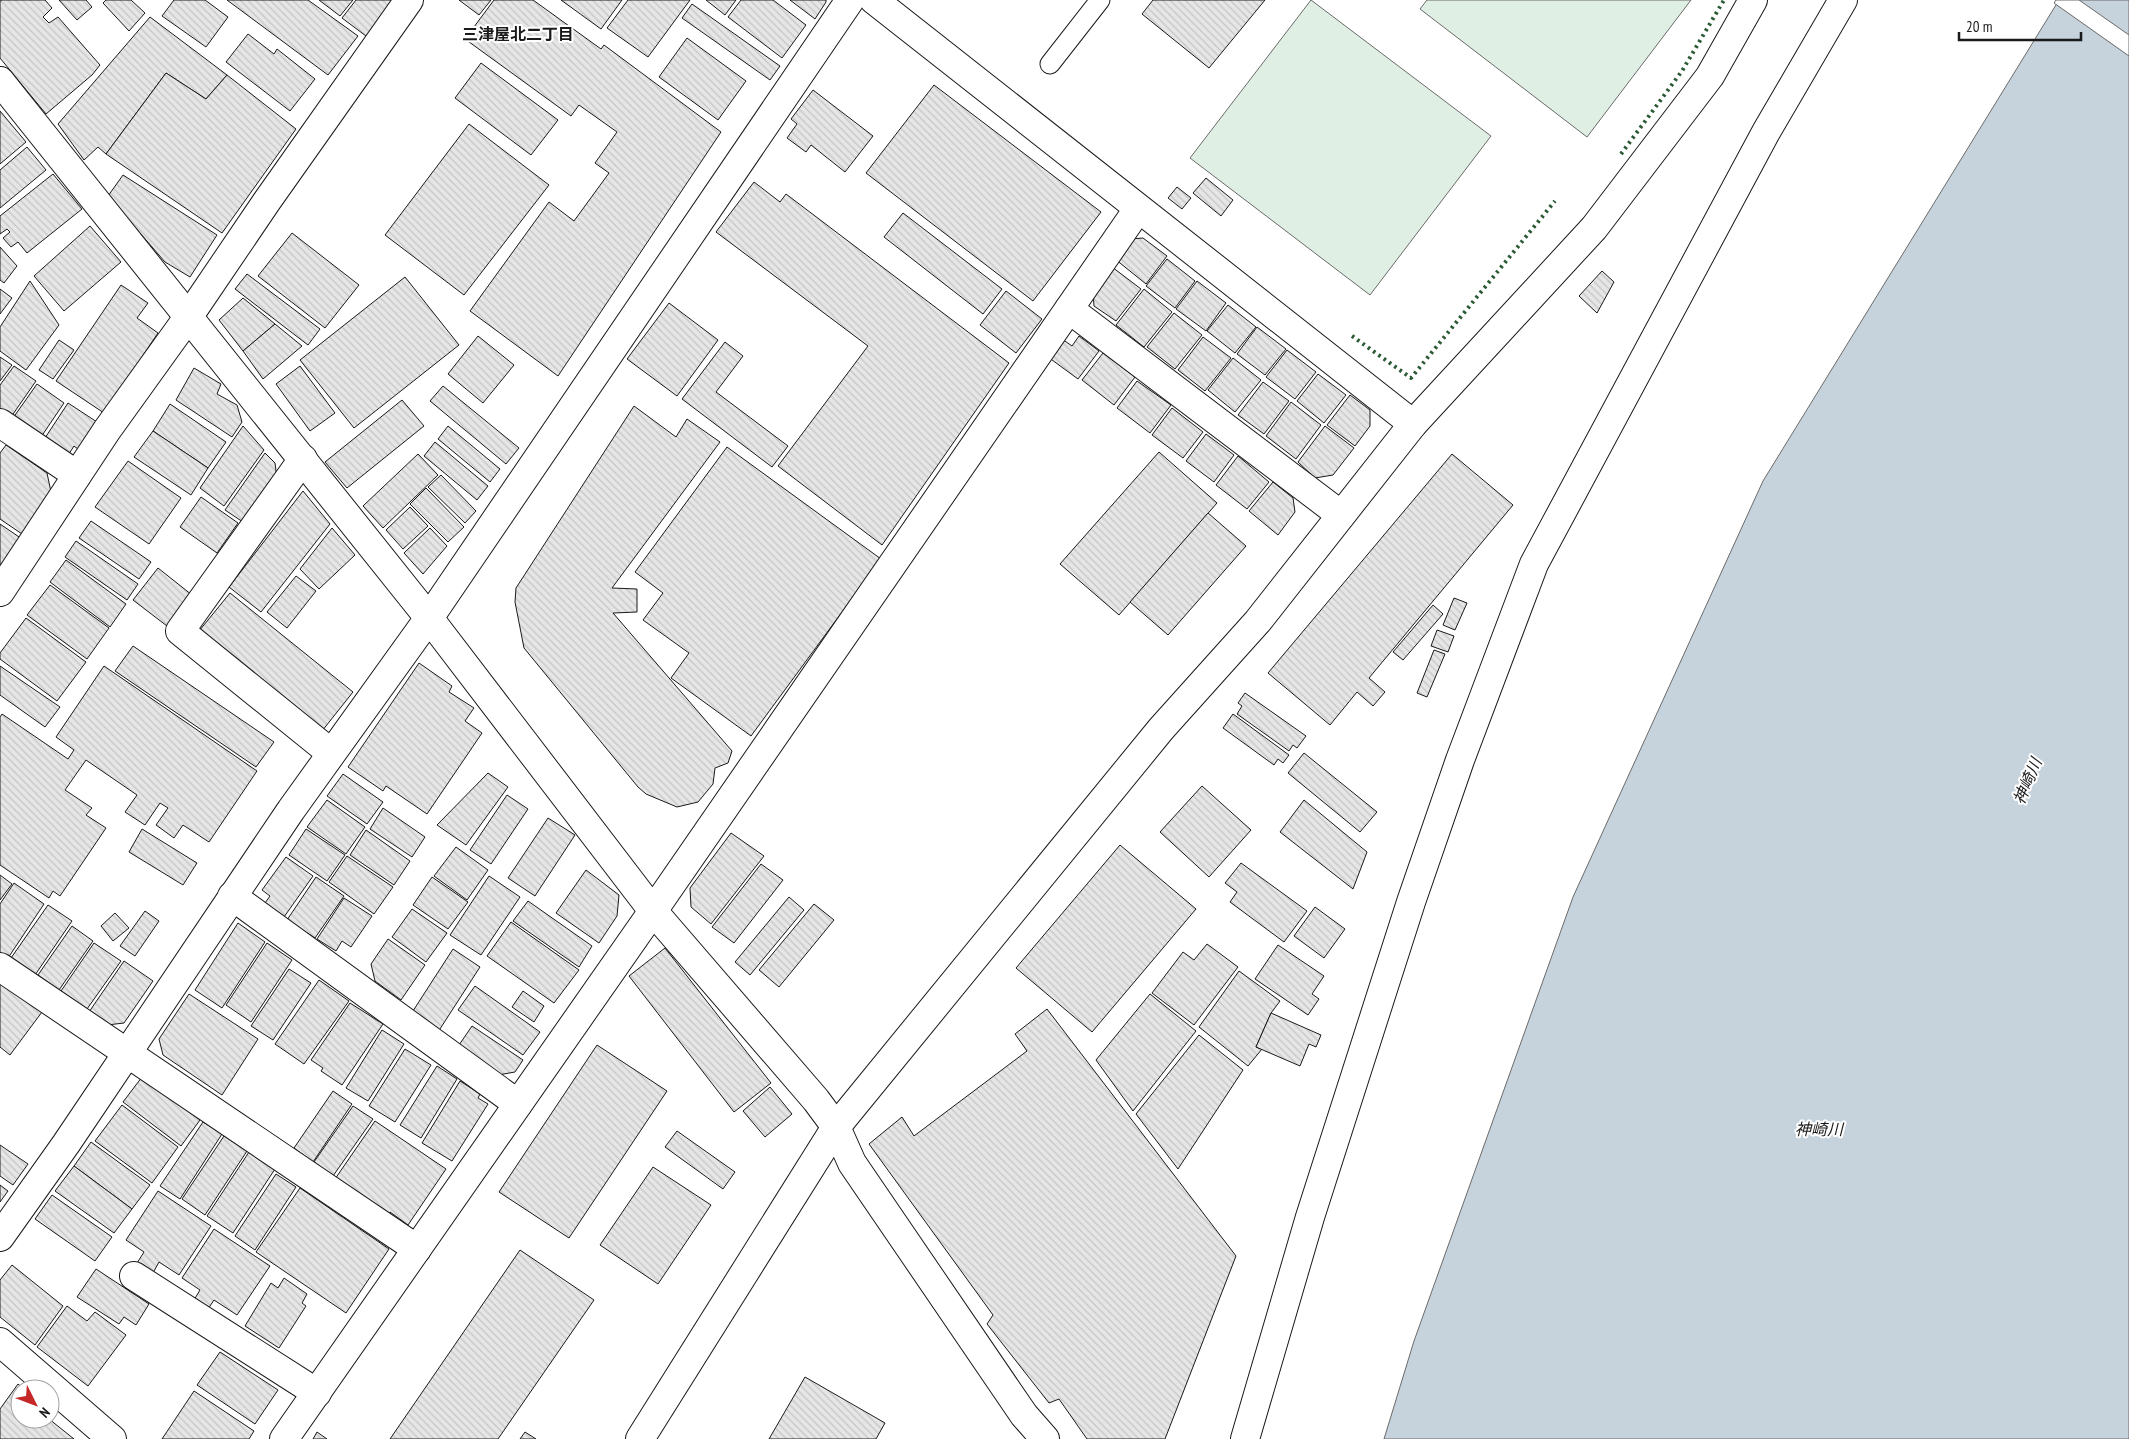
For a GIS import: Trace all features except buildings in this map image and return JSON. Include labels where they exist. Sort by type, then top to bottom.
[{"type":"street","points":[[0,592],[107,430],[189,316],[267,201],[409,0]]},
{"type":"street","points":[[0,1237],[331,753],[429,618],[850,0]]},
{"type":"street","points":[[874,0],[1413,424]]},
{"type":"street","points":[[640,1439],[836,1127],[1161,729],[1258,621],[1413,424],[1594,228],[1710,76],[1753,0]]},
{"type":"street","points":[[1245,1439],[1310,1217],[1411,902],[1460,760],[1534,564],[1766,132],[1844,0]]},
{"type":"street","points":[[0,81],[429,618],[653,912],[816,1100],[836,1127],[852,1163],[1024,1415],[1045,1439]]},
{"type":"street","points":[[284,1439],[653,912],[1138,209]]},
{"type":"street","points":[[1068,309],[1341,515]]},
{"type":"street","points":[[0,423],[78,475]]},
{"type":"street","points":[[303,459],[180,631],[331,753]]},
{"type":"street","points":[[232,896],[518,1104]]},
{"type":"street","points":[[0,967],[417,1249]]},
{"type":"street","points":[[134,1276],[317,1393]]},
{"type":"street","points":[[0,1342],[112,1439]]},
{"type":"lane","points":[[1050,64],[1100,0]]},
{"type":"green space","points":[[1311,0],[1491,136],[1370,295],[1190,158]]},
{"type":"green space","points":[[1427,0],[1691,0],[1587,137],[1420,9]]},
{"type":"water","name":"神崎川","points":[[2059,0],[2129,0],[2129,1439],[1384,1439],[1414,1341],[1573,897],[1763,481]]},
{"type":"pier","points":[[2056,0],[2079,0],[2129,35],[2129,56],[2054,3]]},
{"type":"hedge","points":[[1621,154],[1682,71],[1724,0]]},
{"type":"hedge","points":[[1352,336],[1411,378],[1555,201]]},
{"type":"district","name":"三津屋北二丁目","points":[[518,34]]}]
